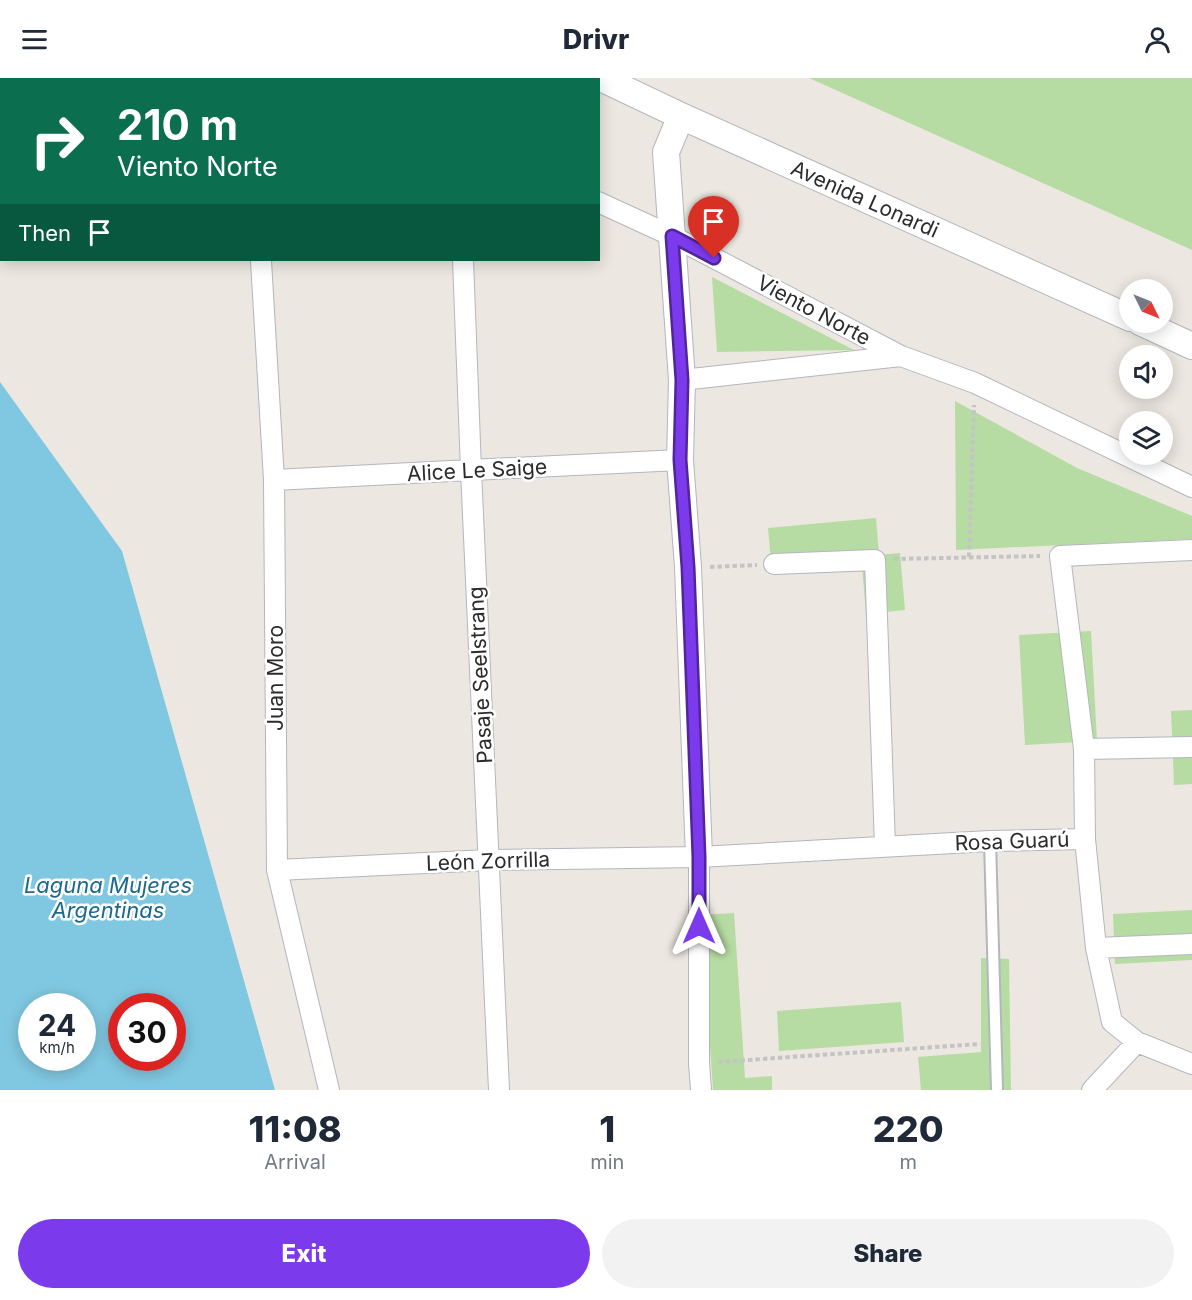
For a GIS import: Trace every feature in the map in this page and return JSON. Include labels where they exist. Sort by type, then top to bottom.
[{"type":"street","name":"Avenida Lonardi","points":[[601,78],[1119,313]]},
{"type":"street","points":[[681,116],[666,152],[682,380],[680,460],[688,567],[699,857],[701,1090]]},
{"type":"street","name":"Viento Norte","points":[[600,203],[672,236],[901,356],[975,383],[1192,487]]},
{"type":"street","name":"Juan Moro","points":[[261,261],[274,480],[277,870],[328,1090]]},
{"type":"street","name":"Pasaje Seelstrang","points":[[463,261],[499,1090]]},
{"type":"street","points":[[1164,333],[1192,346]]},
{"type":"street","points":[[682,380],[901,356]]},
{"type":"street","name":"Alice Le Saige","points":[[274,480],[680,460]]},
{"type":"street","points":[[1085,839],[1084,749],[1060,556],[1192,550]]},
{"type":"street","points":[[774,564],[875,560],[885,846]]},
{"type":"street","points":[[1084,749],[1192,747]]},
{"type":"street","name":"Rosa Guarú","points":[[699,857],[990,841],[1085,839],[1096,948],[1112,1022],[1137,1042],[1192,1064]]},
{"type":"street","name":"León Zorrilla","points":[[277,870],[489,860],[699,857]]},
{"type":"street","points":[[1096,948],[1192,944]]},
{"type":"street","points":[[1092,1090],[1137,1042]]},
{"type":"lane","points":[[990,841],[997,1090]]},
{"type":"path","points":[[969,557],[975,383]]},
{"type":"path","points":[[875,560],[1060,556]]},
{"type":"path","points":[[688,567],[774,564]]},
{"type":"path","points":[[699,1063],[995,1043]]},
{"type":"green space","points":[[809,78],[1192,78],[1192,250]]},
{"type":"green space","points":[[712,277],[854,350],[717,352]]},
{"type":"green space","points":[[955,401],[1077,468],[1192,516],[1192,539],[956,550]]},
{"type":"green space","points":[[876,518],[879,555],[900,553],[905,610],[866,614],[861,553],[771,561],[768,528]]},
{"type":"green space","points":[[1091,631],[1097,741],[1025,745],[1019,635]]},
{"type":"green space","points":[[1192,710],[1192,784],[1174,785],[1171,711]]},
{"type":"green space","points":[[1192,910],[1192,960],[1115,964],[1113,914]]},
{"type":"green space","points":[[734,913],[745,1078],[772,1076],[772,1090],[713,1090],[701,915]]},
{"type":"green space","points":[[981,958],[1009,959],[1011,1090],[921,1090],[918,1057],[981,1052]]},
{"type":"green space","points":[[901,1002],[904,1042],[779,1051],[777,1011]]},
{"type":"water","name":"Laguna Mujeres Argentinas","points":[[0,382],[122,551],[275,1090],[0,1090]]},
{"type":"route","points":[[699,926],[699,857],[688,567],[680,460],[682,380],[672,236],[714,258]]}]
